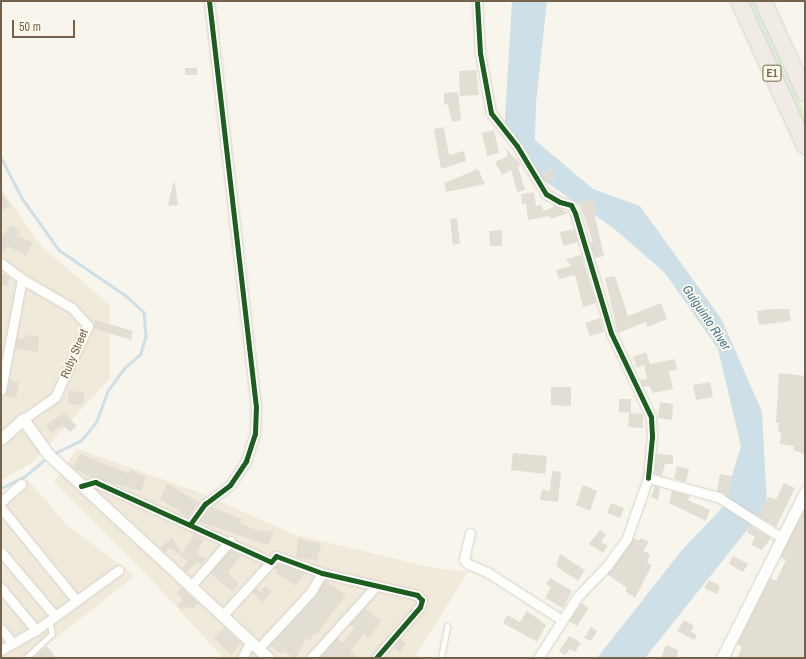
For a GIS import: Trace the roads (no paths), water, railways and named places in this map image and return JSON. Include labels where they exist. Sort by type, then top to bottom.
[{"type":"highway","name":"E1","points":[[739,1],[805,146]]},
{"type":"highway","name":"E1","points":[[763,1],[805,93]]},
{"type":"street","points":[[191,523],[206,504],[230,484],[246,461],[255,434],[256,407],[209,1]]},
{"type":"street","points":[[477,1],[480,53],[491,113],[517,146],[546,194],[560,202],[571,205],[575,213],[611,333],[651,417],[652,437],[648,478],[627,538],[607,566],[578,596],[538,658]]},
{"type":"street","name":"Ruby Street","points":[[1,263],[22,279],[72,308],[88,326],[55,397],[23,419],[1,439]]},
{"type":"street","points":[[1,390],[22,279]]},
{"type":"street","points":[[23,419],[48,454],[268,658]]},
{"type":"street","points":[[648,478],[718,497],[782,538]]},
{"type":"street","points":[[82,486],[95,482],[191,523],[271,562]]},
{"type":"street","points":[[1,502],[21,484]]},
{"type":"street","points":[[722,658],[805,492]]},
{"type":"street","points":[[1,508],[76,600]]},
{"type":"street","points":[[470,533],[464,559],[468,564],[488,572],[562,620]]},
{"type":"street","points":[[190,587],[230,541]]},
{"type":"street","points":[[1,552],[52,618]]},
{"type":"street","points":[[222,616],[276,556],[322,573],[417,595],[422,600],[420,607],[376,658]]},
{"type":"street","points":[[1,650],[12,642],[36,630],[119,570]]},
{"type":"street","points":[[242,658],[310,592],[322,573]]},
{"type":"street","points":[[311,658],[376,586]]},
{"type":"street","points":[[1,588],[36,630]]},
{"type":"street","points":[[1,629],[12,642]]},
{"type":"lane","points":[[26,658],[52,634],[52,618]]},
{"type":"lane","points":[[441,658],[447,627]]},
{"type":"water","name":"Guiguinto River","points":[[512,1],[547,1],[536,103],[535,140],[593,189],[640,206],[722,320],[762,412],[767,505],[645,658],[597,658],[682,550],[722,508],[741,446],[718,349],[665,273],[612,227],[543,180],[504,136]]},
{"type":"waterway","points":[[1,157],[22,198],[59,250],[125,295],[144,312],[146,336],[141,354],[125,368],[108,391],[97,422],[81,441],[52,455]]},
{"type":"waterway","points":[[1,488],[24,477],[48,457]]}]
